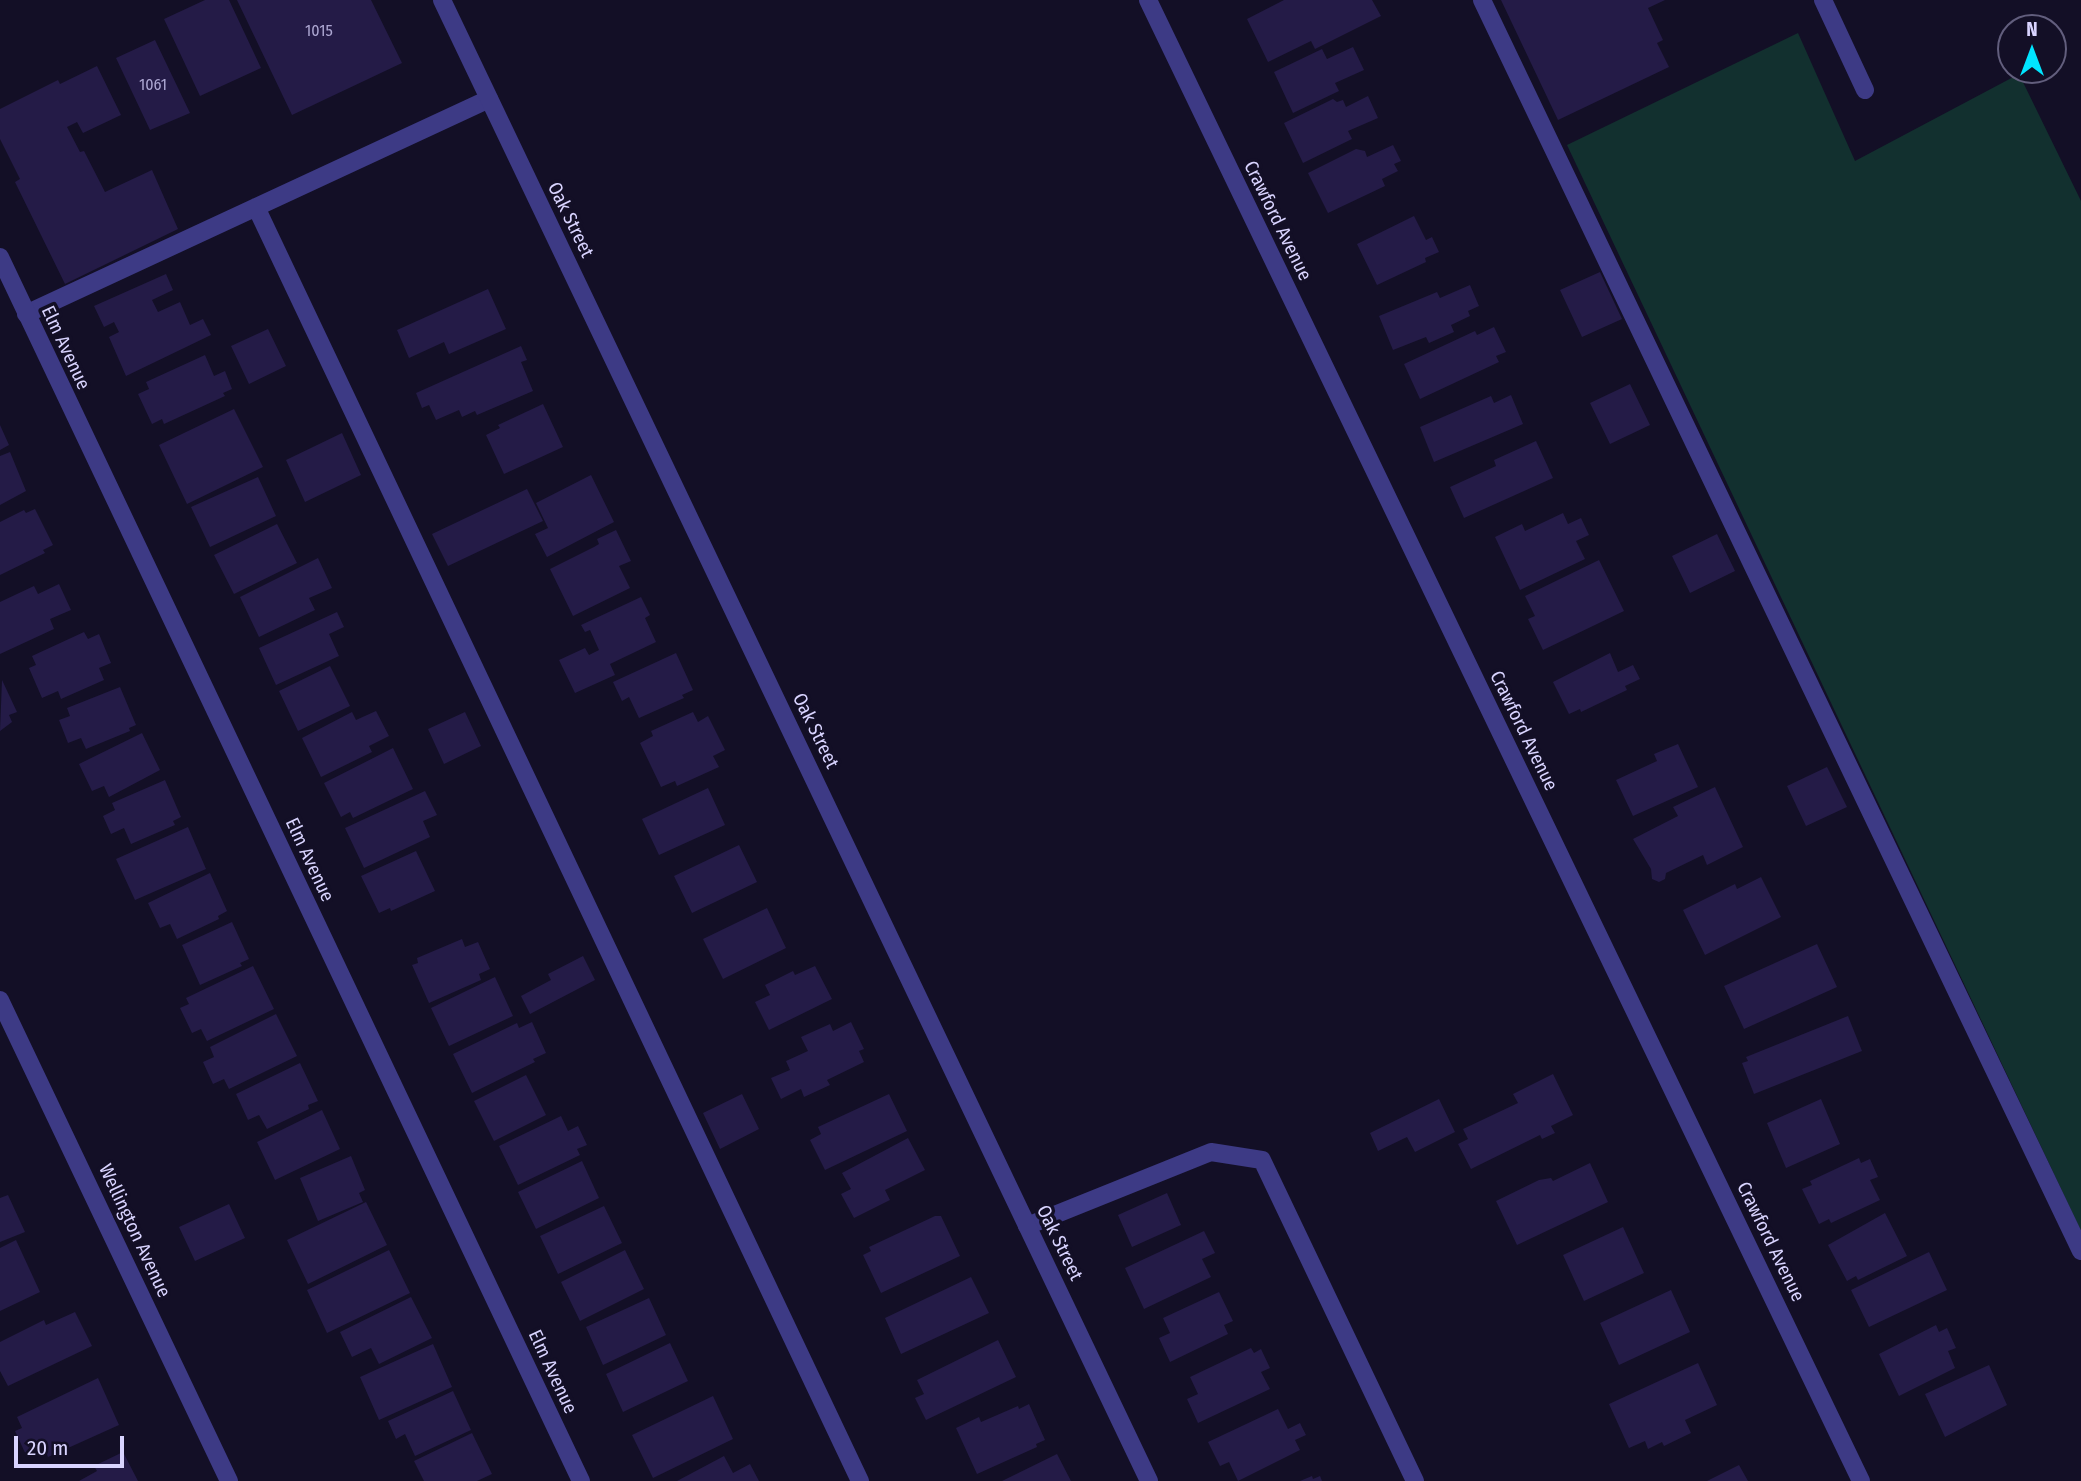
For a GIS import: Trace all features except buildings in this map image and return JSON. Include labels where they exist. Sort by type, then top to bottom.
[{"type":"street","name":"Oak Street","points":[[442,0],[1149,1481]]},
{"type":"street","name":"Crawford Avenue","points":[[1148,0],[1861,1481]]},
{"type":"street","points":[[1482,0],[2081,1251]]},
{"type":"street","points":[[1823,0],[1865,90]]},
{"type":"street","points":[[26,314],[489,99]]},
{"type":"street","points":[[256,207],[860,1481]]},
{"type":"street","name":"Elm Avenue","points":[[0,257],[581,1481]]},
{"type":"street","name":"Wellington Avenue","points":[[0,1000],[4,1021],[229,1481]]},
{"type":"street","points":[[1027,1226],[1211,1152],[1262,1160],[1415,1481]]},
{"type":"green space","points":[[1798,33],[1855,161],[2000,84],[2024,84],[2081,201],[2081,1231],[1567,145]]}]
